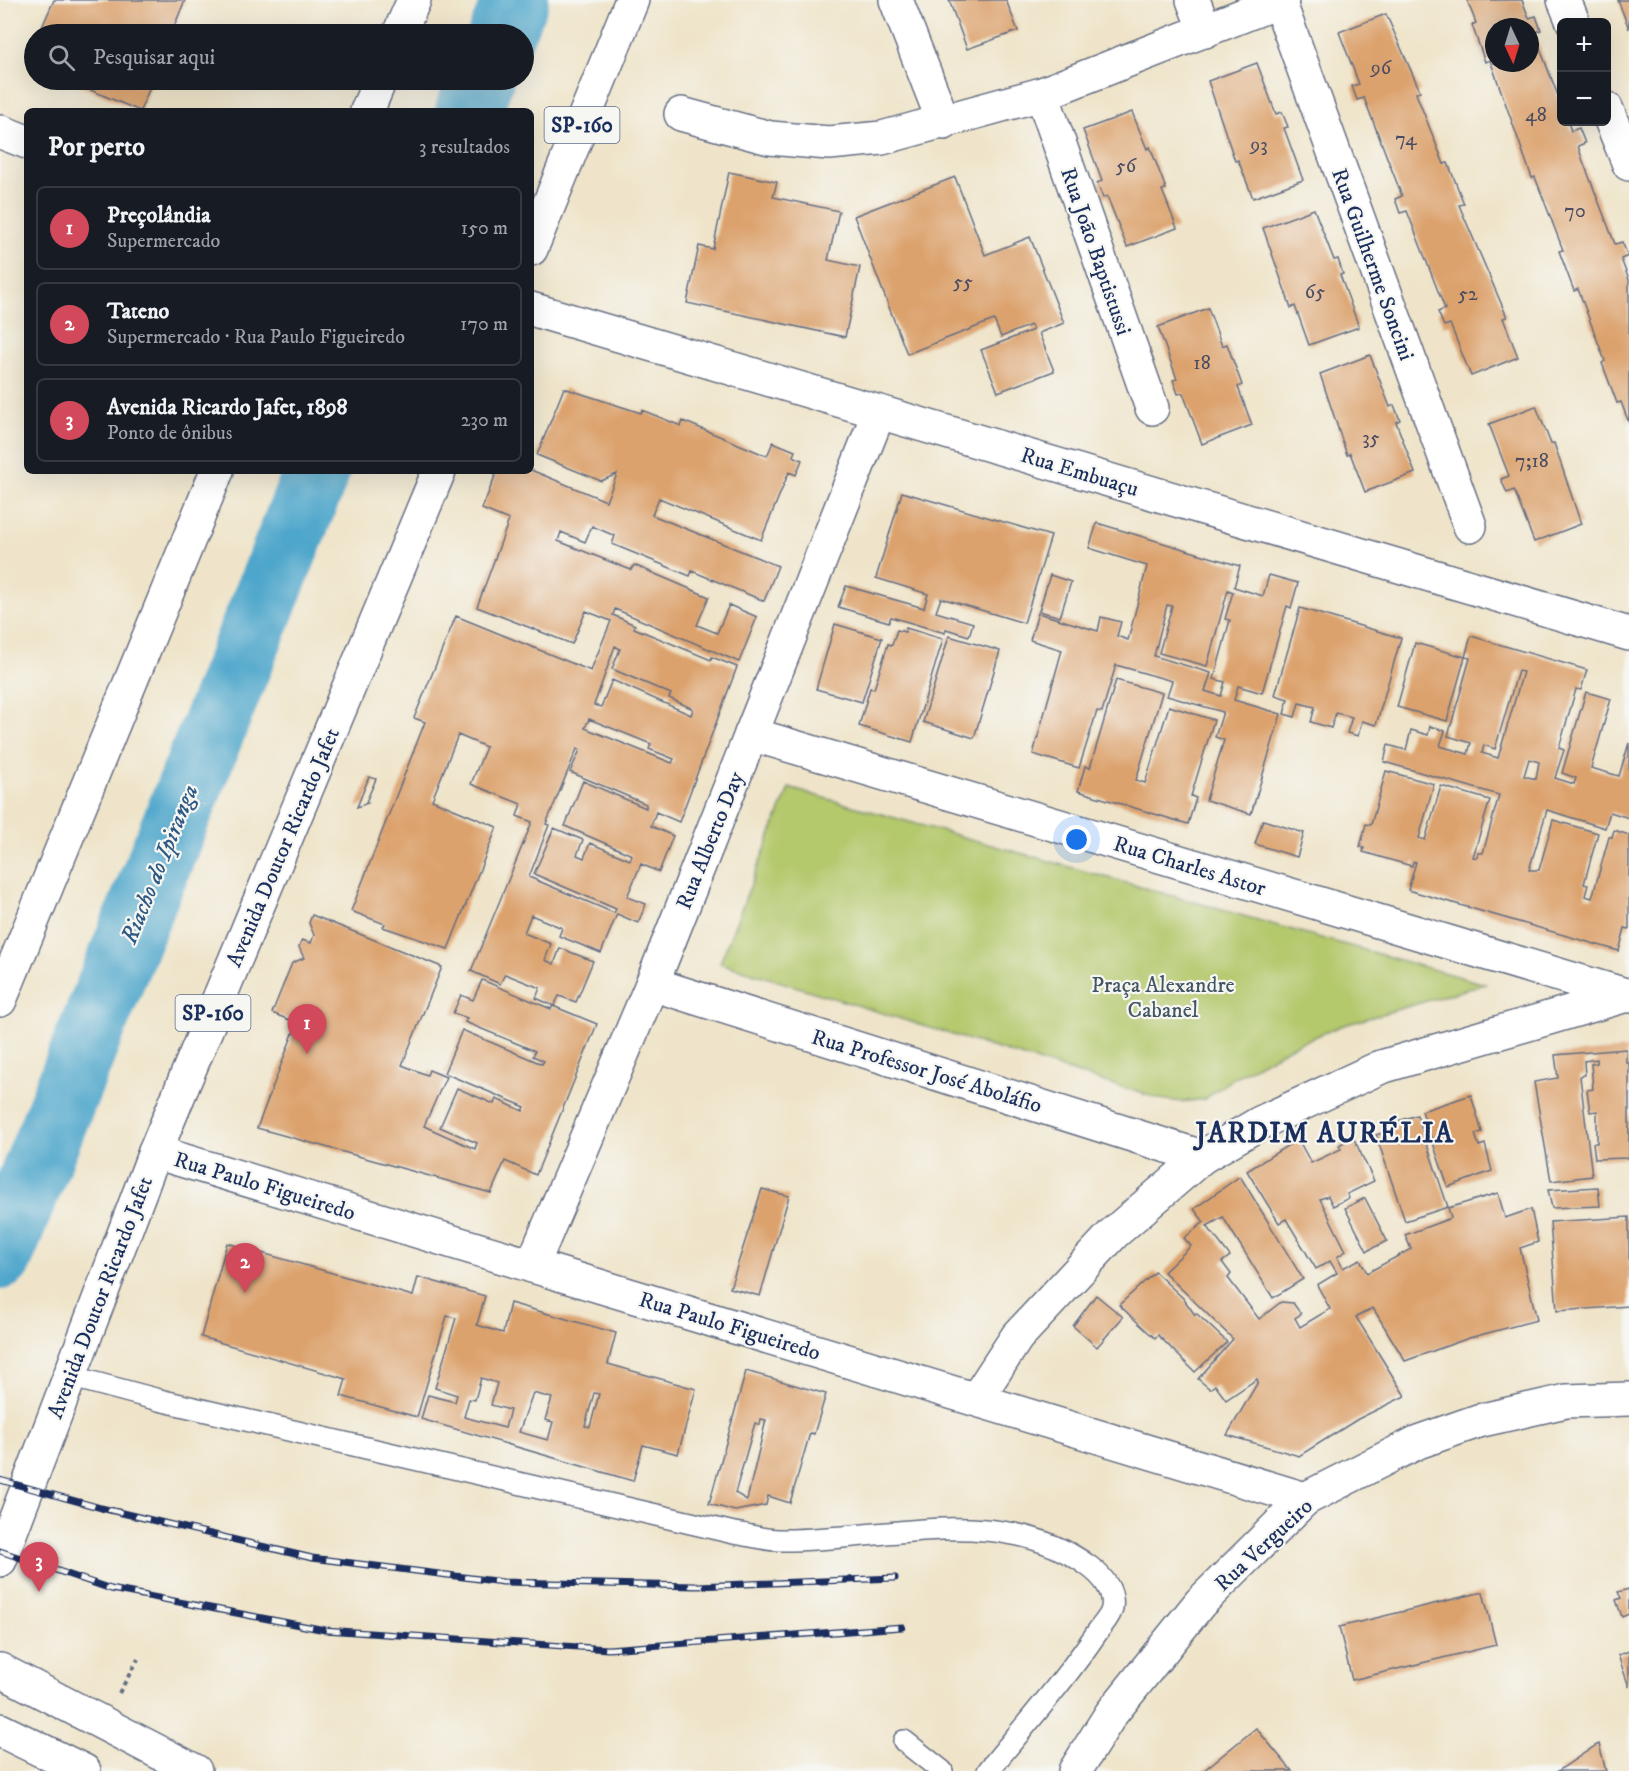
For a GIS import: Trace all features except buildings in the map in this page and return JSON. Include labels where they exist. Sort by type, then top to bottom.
[{"type":"street","points":[[403,24],[414,0]]},
{"type":"street","name":"SP-160","points":[[534,242],[632,0]]},
{"type":"street","points":[[896,0],[944,123]]},
{"type":"street","points":[[1193,0],[1205,31]]},
{"type":"street","points":[[1564,0],[1571,18]]},
{"type":"street","points":[[681,114],[770,138],[829,143],[882,138],[944,123],[1042,94],[1280,1]]},
{"type":"street","name":"Rua Guilherme Soncini","points":[[1280,1],[1470,526]]},
{"type":"street","points":[[368,108],[376,90]]},
{"type":"street","name":"Rua João Baptistussi","points":[[1042,94],[1152,408]]},
{"type":"street","points":[[1611,120],[1629,165]]},
{"type":"street","name":"Rua Embuaçu","points":[[534,310],[1629,634]]},
{"type":"street","name":"Rua Alberto Day","points":[[532,1266],[652,984],[879,412]]},
{"type":"street","points":[[0,1000],[216,474]]},
{"type":"street","name":"Avenida Doutor Ricardo Jafet","points":[[0,1560],[155,1152],[438,474]]},
{"type":"street","name":"Rua Charles Astor","points":[[751,734],[1628,996]]},
{"type":"street","name":"Rua Professor José Aboláfio","points":[[652,984],[1202,1156]]},
{"type":"street","points":[[976,1398],[1017,1337],[1113,1233],[1202,1156],[1260,1123],[1381,1067],[1628,996]]},
{"type":"street","name":"Rua Paulo Figueiredo","points":[[155,1152],[1305,1499]]},
{"type":"street","name":"Rua Vergueiro","points":[[1075,1771],[1118,1705],[1193,1611],[1305,1499],[1418,1442],[1478,1421],[1566,1401],[1629,1399]]},
{"type":"street","points":[[6,1673],[195,1771]]},
{"type":"street","points":[[0,1730],[84,1771]]},
{"type":"lane","points":[[69,1376],[170,1402],[734,1533],[778,1540],[953,1528],[1016,1534],[1038,1539],[1074,1555],[1104,1577],[1111,1592],[1113,1610],[1079,1659],[988,1771]]},
{"type":"lane","points":[[904,1741],[942,1771]]},
{"type":"green space","name":"Praça Alexandre Cabanel","points":[[789,788],[1485,984],[1341,1026],[1290,1047],[1232,1079],[1205,1099],[1182,1102],[1160,1099],[720,963]]},
{"type":"waterway","name":"Riacho do Ipiranga","points":[[505,24],[516,0]]},
{"type":"waterway","name":"Riacho do Ipiranga","points":[[469,108],[477,90]]},
{"type":"waterway","name":"Riacho do Ipiranga","points":[[0,1257],[316,474]]},
{"type":"railway","points":[[0,1480],[101,1508],[312,1558],[503,1582],[697,1586],[895,1578]]},
{"type":"railway","points":[[0,1551],[111,1589],[325,1630],[608,1649],[902,1627]]},
{"type":"place","name":"Preçolândia","points":[[307,1054]]},
{"type":"place","name":"Tateno","points":[[245,1293]]},
{"type":"place","name":"Avenida Ricardo Jafet, 1898","points":[[39,1592]]},
{"type":"district","name":"JARDIM AURÉLIA","points":[[1325,1132]]}]
